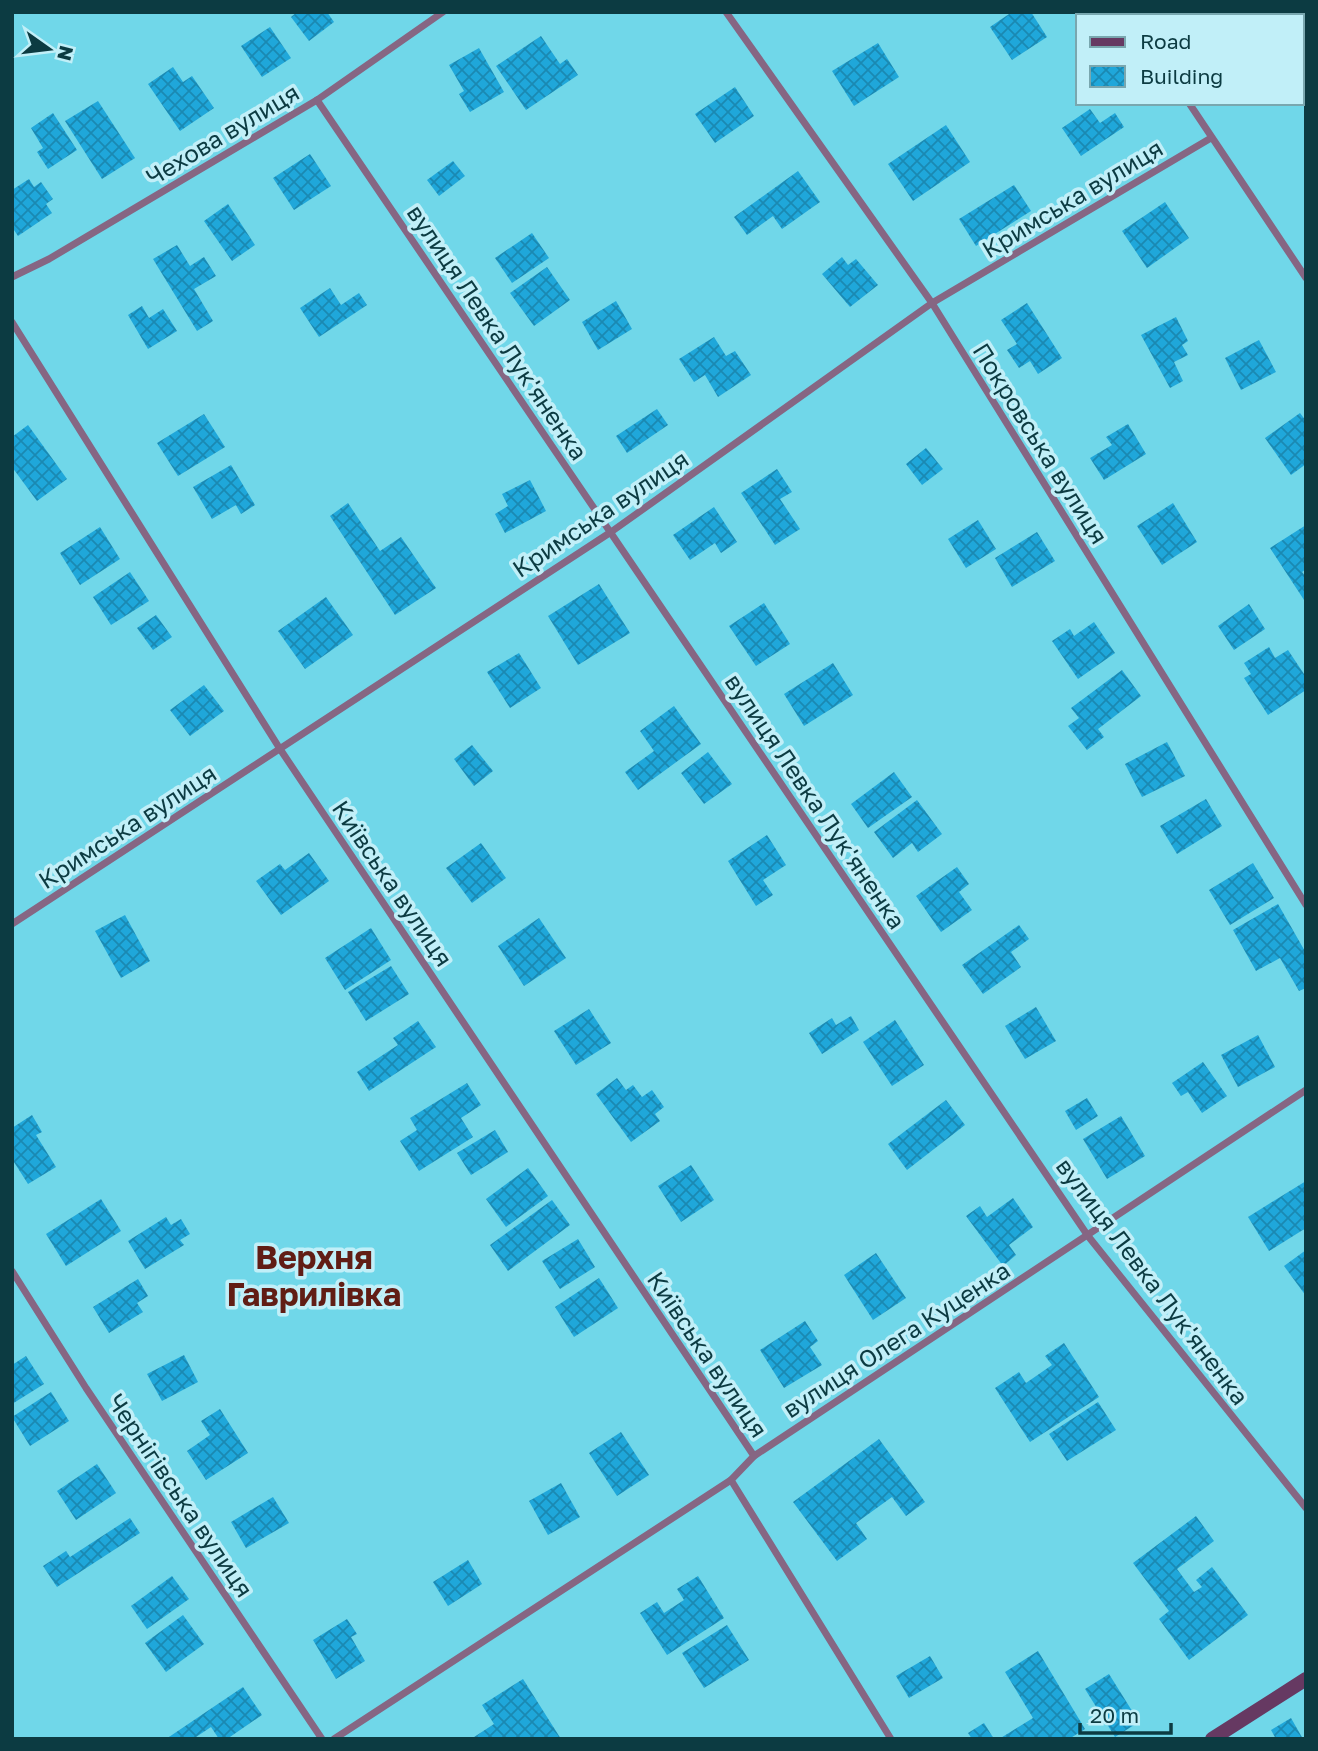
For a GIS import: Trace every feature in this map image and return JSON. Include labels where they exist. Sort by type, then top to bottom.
[{"type":"street","name":"Чехова вулиця","points":[[12,276],[49,259],[317,100],[443,12]]},
{"type":"street","name":"Покровська вулиця","points":[[726,12],[932,303],[1306,905]]},
{"type":"street","name":"вулиця Левка Лук'яненка","points":[[317,100],[1088,1236],[1306,1508]]},
{"type":"street","points":[[1190,105],[1306,278]]},
{"type":"street","name":"Кримська вулиця","points":[[12,924],[611,532],[932,303],[1211,138]]},
{"type":"street","name":"Київська вулиця","points":[[12,322],[280,748],[754,1457]]},
{"type":"street","name":"вулиця Олега Куценка","points":[[334,1739],[731,1480],[754,1457],[1306,1090]]},
{"type":"street","name":"Чернігівська вулиця","points":[[12,1271],[86,1388],[321,1739]]},
{"type":"street","points":[[731,1480],[891,1739]]},
{"type":"street","points":[[1212,1739],[1306,1679]]},
{"type":"building","points":[[297,12],[327,12],[334,22],[309,41],[291,17]]},
{"type":"building","points":[[1012,12],[1031,12],[1047,37],[1012,60],[990,27]]},
{"type":"building","points":[[270,27],[291,58],[262,77],[241,46]]},
{"type":"building","points":[[541,36],[560,64],[567,59],[578,75],[526,110],[496,66]]},
{"type":"building","points":[[878,43],[899,77],[854,106],[832,71]]},
{"type":"building","points":[[479,48],[504,92],[470,112],[459,94],[464,91],[449,65]]},
{"type":"building","points":[[173,67],[183,82],[192,76],[214,108],[180,131],[148,84]]},
{"type":"building","points":[[735,87],[754,116],[715,143],[695,114]]},
{"type":"building","points":[[98,101],[135,158],[102,179],[65,121]]},
{"type":"building","points":[[1090,109],[1100,123],[1115,113],[1124,127],[1081,156],[1062,128]]},
{"type":"building","points":[[53,113],[77,150],[48,169],[37,152],[43,148],[31,128]]},
{"type":"building","points":[[946,125],[970,162],[913,201],[888,164]]},
{"type":"building","points":[[310,154],[331,186],[294,210],[273,178]]},
{"type":"building","points":[[453,161],[465,176],[439,196],[427,180]]},
{"type":"building","points":[[798,171],[820,202],[782,229],[773,216],[747,235],[734,217]]},
{"type":"building","points":[[29,179],[34,187],[41,182],[53,199],[46,204],[52,213],[18,236],[12,227],[12,190]]},
{"type":"building","points":[[1014,185],[1031,211],[976,246],[959,219]]},
{"type":"building","points":[[1165,202],[1189,238],[1147,268],[1122,231]]},
{"type":"building","points":[[228,204],[255,245],[232,261],[204,221]]},
{"type":"building","points":[[532,233],[549,258],[512,283],[495,258]]},
{"type":"building","points":[[177,245],[190,266],[204,257],[216,276],[194,289],[213,321],[197,331],[153,259]]},
{"type":"building","points":[[842,257],[848,265],[856,259],[878,285],[850,307],[822,274]]},
{"type":"building","points":[[547,267],[570,300],[534,326],[510,293]]},
{"type":"building","points":[[330,288],[341,305],[359,293],[367,305],[319,337],[300,308]]},
{"type":"building","points":[[616,301],[632,329],[598,350],[582,322]]},
{"type":"building","points":[[1027,303],[1062,358],[1038,374],[1030,361],[1019,368],[1007,350],[1017,344],[1001,320]]},
{"type":"building","points":[[142,306],[149,318],[163,309],[177,331],[148,349],[128,315]]},
{"type":"building","points":[[1176,317],[1188,341],[1182,345],[1188,355],[1174,362],[1183,381],[1170,388],[1141,335]]},
{"type":"building","points":[[714,337],[726,356],[735,351],[751,375],[718,397],[705,375],[694,382],[679,359]]},
{"type":"building","points":[[1259,340],[1276,372],[1241,390],[1225,358]]},
{"type":"building","points":[[657,409],[668,425],[627,453],[616,436]]},
{"type":"building","points":[[1300,413],[1306,421],[1306,464],[1291,475],[1265,438]]},
{"type":"building","points":[[204,414],[225,447],[178,476],[157,443]]},
{"type":"building","points":[[1128,424],[1146,454],[1104,480],[1090,458],[1112,445],[1106,437]]},
{"type":"building","points":[[28,425],[67,479],[37,501],[12,467],[12,437]]},
{"type":"building","points":[[926,448],[943,469],[922,485],[906,464]]},
{"type":"building","points":[[231,465],[255,505],[241,514],[236,505],[212,519],[193,487]]},
{"type":"building","points":[[777,469],[792,492],[780,499],[800,529],[775,545],[741,493]]},
{"type":"building","points":[[530,480],[546,511],[505,533],[495,514],[508,506],[502,494]]},
{"type":"building","points":[[348,503],[380,551],[401,537],[436,588],[395,615],[330,516]]},
{"type":"building","points":[[1173,503],[1197,542],[1162,565],[1137,526]]},
{"type":"building","points":[[714,507],[737,542],[721,553],[715,543],[690,560],[673,535]]},
{"type":"building","points":[[978,520],[996,549],[966,568],[948,539]]},
{"type":"building","points":[[1306,525],[1306,569],[1302,572],[1306,577],[1306,603],[1270,548]]},
{"type":"building","points":[[100,527],[120,559],[80,585],[60,553]]},
{"type":"building","points":[[1037,532],[1055,561],[1012,587],[995,558]]},
{"type":"building","points":[[130,572],[149,601],[111,625],[93,597]]},
{"type":"building","points":[[599,584],[630,633],[578,665],[548,616]]},
{"type":"building","points":[[326,597],[353,635],[305,669],[278,631]]},
{"type":"building","points":[[764,603],[790,644],[756,666],[729,626]]},
{"type":"building","points":[[1249,604],[1265,629],[1234,650],[1218,626]]},
{"type":"building","points":[[156,615],[172,637],[153,650],[137,628]]},
{"type":"building","points":[[1094,622],[1115,653],[1078,679],[1052,641],[1070,629],[1074,636]]},
{"type":"building","points":[[1269,647],[1275,658],[1288,650],[1306,677],[1306,690],[1268,715],[1244,678],[1251,674],[1244,663]]},
{"type":"building","points":[[519,653],[541,688],[510,708],[487,672]]},
{"type":"building","points":[[833,663],[853,695],[804,726],[784,694]]},
{"type":"building","points":[[1122,670],[1141,696],[1098,729],[1104,737],[1087,750],[1068,726],[1079,718],[1071,708]]},
{"type":"building","points":[[204,685],[224,711],[190,736],[170,710]]},
{"type":"building","points":[[674,706],[701,744],[638,790],[625,772],[654,751],[640,731]]},
{"type":"building","points":[[1167,742],[1185,776],[1142,797],[1125,764]]},
{"type":"building","points":[[472,745],[493,771],[474,786],[454,759]]},
{"type":"building","points":[[708,752],[732,784],[704,804],[681,773]]},
{"type":"building","points":[[894,772],[912,797],[868,828],[851,804]]},
{"type":"building","points":[[1206,799],[1222,826],[1177,854],[1160,826]]},
{"type":"building","points":[[917,800],[942,834],[918,852],[912,843],[893,858],[874,832]]},
{"type":"building","points":[[767,835],[786,865],[763,880],[773,895],[756,906],[728,861]]},
{"type":"building","points":[[481,843],[506,878],[472,903],[446,868]]},
{"type":"building","points":[[309,853],[329,881],[281,915],[256,881],[280,864],[285,870]]},
{"type":"building","points":[[1253,863],[1274,898],[1230,925],[1209,890]]},
{"type":"building","points":[[957,867],[969,884],[959,892],[972,910],[941,932],[916,896]]},
{"type":"building","points":[[1278,904],[1306,953],[1306,988],[1299,991],[1280,958],[1256,971],[1233,930]]},
{"type":"building","points":[[125,915],[150,961],[121,978],[95,931]]},
{"type":"building","points":[[539,918],[566,958],[524,986],[498,946]]},
{"type":"building","points":[[1019,925],[1029,939],[1011,952],[1021,967],[983,994],[962,965]]},
{"type":"building","points":[[371,928],[391,960],[345,990],[325,958]]},
{"type":"building","points":[[391,966],[409,994],[366,1021],[348,992]]},
{"type":"building","points":[[1036,1007],[1056,1041],[1025,1059],[1005,1026]]},
{"type":"building","points":[[589,1009],[611,1043],[576,1065],[554,1031]]},
{"type":"building","points":[[851,1016],[859,1030],[822,1054],[809,1033],[832,1018],[836,1025]]},
{"type":"building","points":[[895,1020],[924,1065],[892,1086],[863,1042]]},
{"type":"building","points":[[418,1021],[436,1047],[369,1091],[357,1072],[398,1045],[393,1038]]},
{"type":"building","points":[[1258,1035],[1275,1067],[1238,1087],[1221,1055]]},
{"type":"building","points":[[1203,1062],[1227,1096],[1202,1113],[1188,1092],[1181,1096],[1172,1083]]},
{"type":"building","points":[[617,1078],[626,1090],[633,1085],[642,1097],[652,1090],[664,1107],[655,1114],[660,1121],[631,1142],[596,1094]]},
{"type":"building","points":[[467,1083],[481,1105],[461,1118],[473,1137],[419,1171],[400,1141],[417,1130],[410,1118]]},
{"type":"building","points":[[1087,1098],[1098,1116],[1076,1130],[1065,1111]]},
{"type":"building","points":[[946,1100],[965,1125],[907,1170],[888,1144]]},
{"type":"building","points":[[32,1115],[42,1132],[36,1135],[56,1167],[28,1184],[12,1159],[12,1128]]},
{"type":"building","points":[[1121,1116],[1145,1156],[1107,1179],[1083,1139]]},
{"type":"building","points":[[495,1130],[508,1152],[471,1175],[457,1153]]},
{"type":"building","points":[[691,1165],[714,1200],[681,1222],[658,1186]]},
{"type":"building","points":[[528,1168],[548,1196],[506,1227],[486,1199]]},
{"type":"building","points":[[1306,1181],[1306,1228],[1269,1251],[1248,1217]]},
{"type":"building","points":[[1013,1198],[1033,1227],[1009,1245],[1016,1255],[1003,1266],[966,1216],[980,1206],[987,1217]]},
{"type":"building","points":[[101,1199],[121,1231],[66,1266],[46,1234]]},
{"type":"building","points":[[552,1200],[570,1225],[508,1271],[490,1245]]},
{"type":"building","points":[[166,1217],[171,1225],[181,1219],[190,1234],[180,1240],[184,1245],[145,1269],[128,1241]]},
{"type":"building","points":[[578,1239],[595,1267],[560,1289],[542,1261]]},
{"type":"building","points":[[1306,1250],[1306,1296],[1284,1266]]},
{"type":"building","points":[[876,1253],[906,1298],[873,1320],[844,1275]]},
{"type":"building","points":[[599,1278],[618,1308],[574,1337],[555,1307]]},
{"type":"building","points":[[138,1279],[148,1296],[137,1303],[143,1312],[109,1333],[93,1307]]},
{"type":"building","points":[[805,1321],[818,1341],[810,1347],[822,1365],[784,1388],[760,1350]]},
{"type":"building","points":[[1064,1343],[1099,1397],[1030,1442],[995,1388],[1019,1372],[1026,1383],[1052,1365],[1045,1356]]},
{"type":"building","points":[[184,1355],[198,1382],[162,1401],[147,1374]]},
{"type":"building","points":[[26,1356],[44,1384],[12,1404],[12,1365]]},
{"type":"building","points":[[51,1392],[69,1421],[30,1446],[12,1417]]},
{"type":"building","points":[[1098,1402],[1116,1430],[1067,1461],[1049,1434]]},
{"type":"building","points":[[220,1409],[248,1453],[206,1480],[187,1451],[210,1435],[201,1421]]},
{"type":"building","points":[[621,1432],[649,1475],[617,1496],[589,1453]]},
{"type":"building","points":[[879,1439],[925,1502],[906,1516],[892,1497],[856,1523],[867,1539],[837,1561],[793,1502]]},
{"type":"building","points":[[97,1464],[116,1493],[76,1520],[57,1491]]},
{"type":"building","points":[[561,1483],[580,1517],[548,1535],[529,1501]]},
{"type":"building","points":[[273,1497],[289,1523],[246,1548],[231,1522]]},
{"type":"building","points":[[1196,1516],[1214,1541],[1177,1569],[1194,1592],[1202,1587],[1196,1580],[1212,1567],[1248,1615],[1189,1660],[1159,1619],[1169,1611],[1133,1563]]},
{"type":"building","points":[[130,1518],[140,1533],[57,1587],[43,1566],[66,1551],[70,1557]]},
{"type":"building","points":[[468,1560],[482,1584],[448,1606],[433,1582]]},
{"type":"building","points":[[172,1576],[189,1599],[147,1629],[131,1606]]},
{"type":"building","points":[[698,1576],[724,1618],[667,1655],[640,1613],[657,1602],[664,1613],[684,1600],[677,1589]]},
{"type":"building","points":[[183,1615],[204,1644],[166,1672],[145,1643]]},
{"type":"building","points":[[347,1619],[357,1634],[351,1637],[365,1661],[336,1679],[313,1640]]},
{"type":"building","points":[[727,1625],[749,1660],[704,1688],[682,1653]]},
{"type":"building","points":[[1038,1651],[1085,1729],[1069,1739],[999,1739],[1033,1718],[1005,1672]]},
{"type":"building","points":[[930,1656],[943,1678],[909,1698],[896,1676]]},
{"type":"building","points":[[1109,1674],[1139,1722],[1115,1737],[1085,1689]]},
{"type":"building","points":[[523,1679],[561,1739],[471,1739],[494,1724],[482,1705]]},
{"type":"building","points":[[243,1687],[262,1715],[227,1739],[219,1739],[211,1727],[193,1739],[166,1739]]},
{"type":"building","points":[[1291,1718],[1303,1739],[1276,1739],[1271,1730]]},
{"type":"building","points":[[984,1723],[994,1739],[972,1739],[968,1733]]},
{"type":"district","name":"Верхня Гаврилівка","points":[[314,1276]]}]
